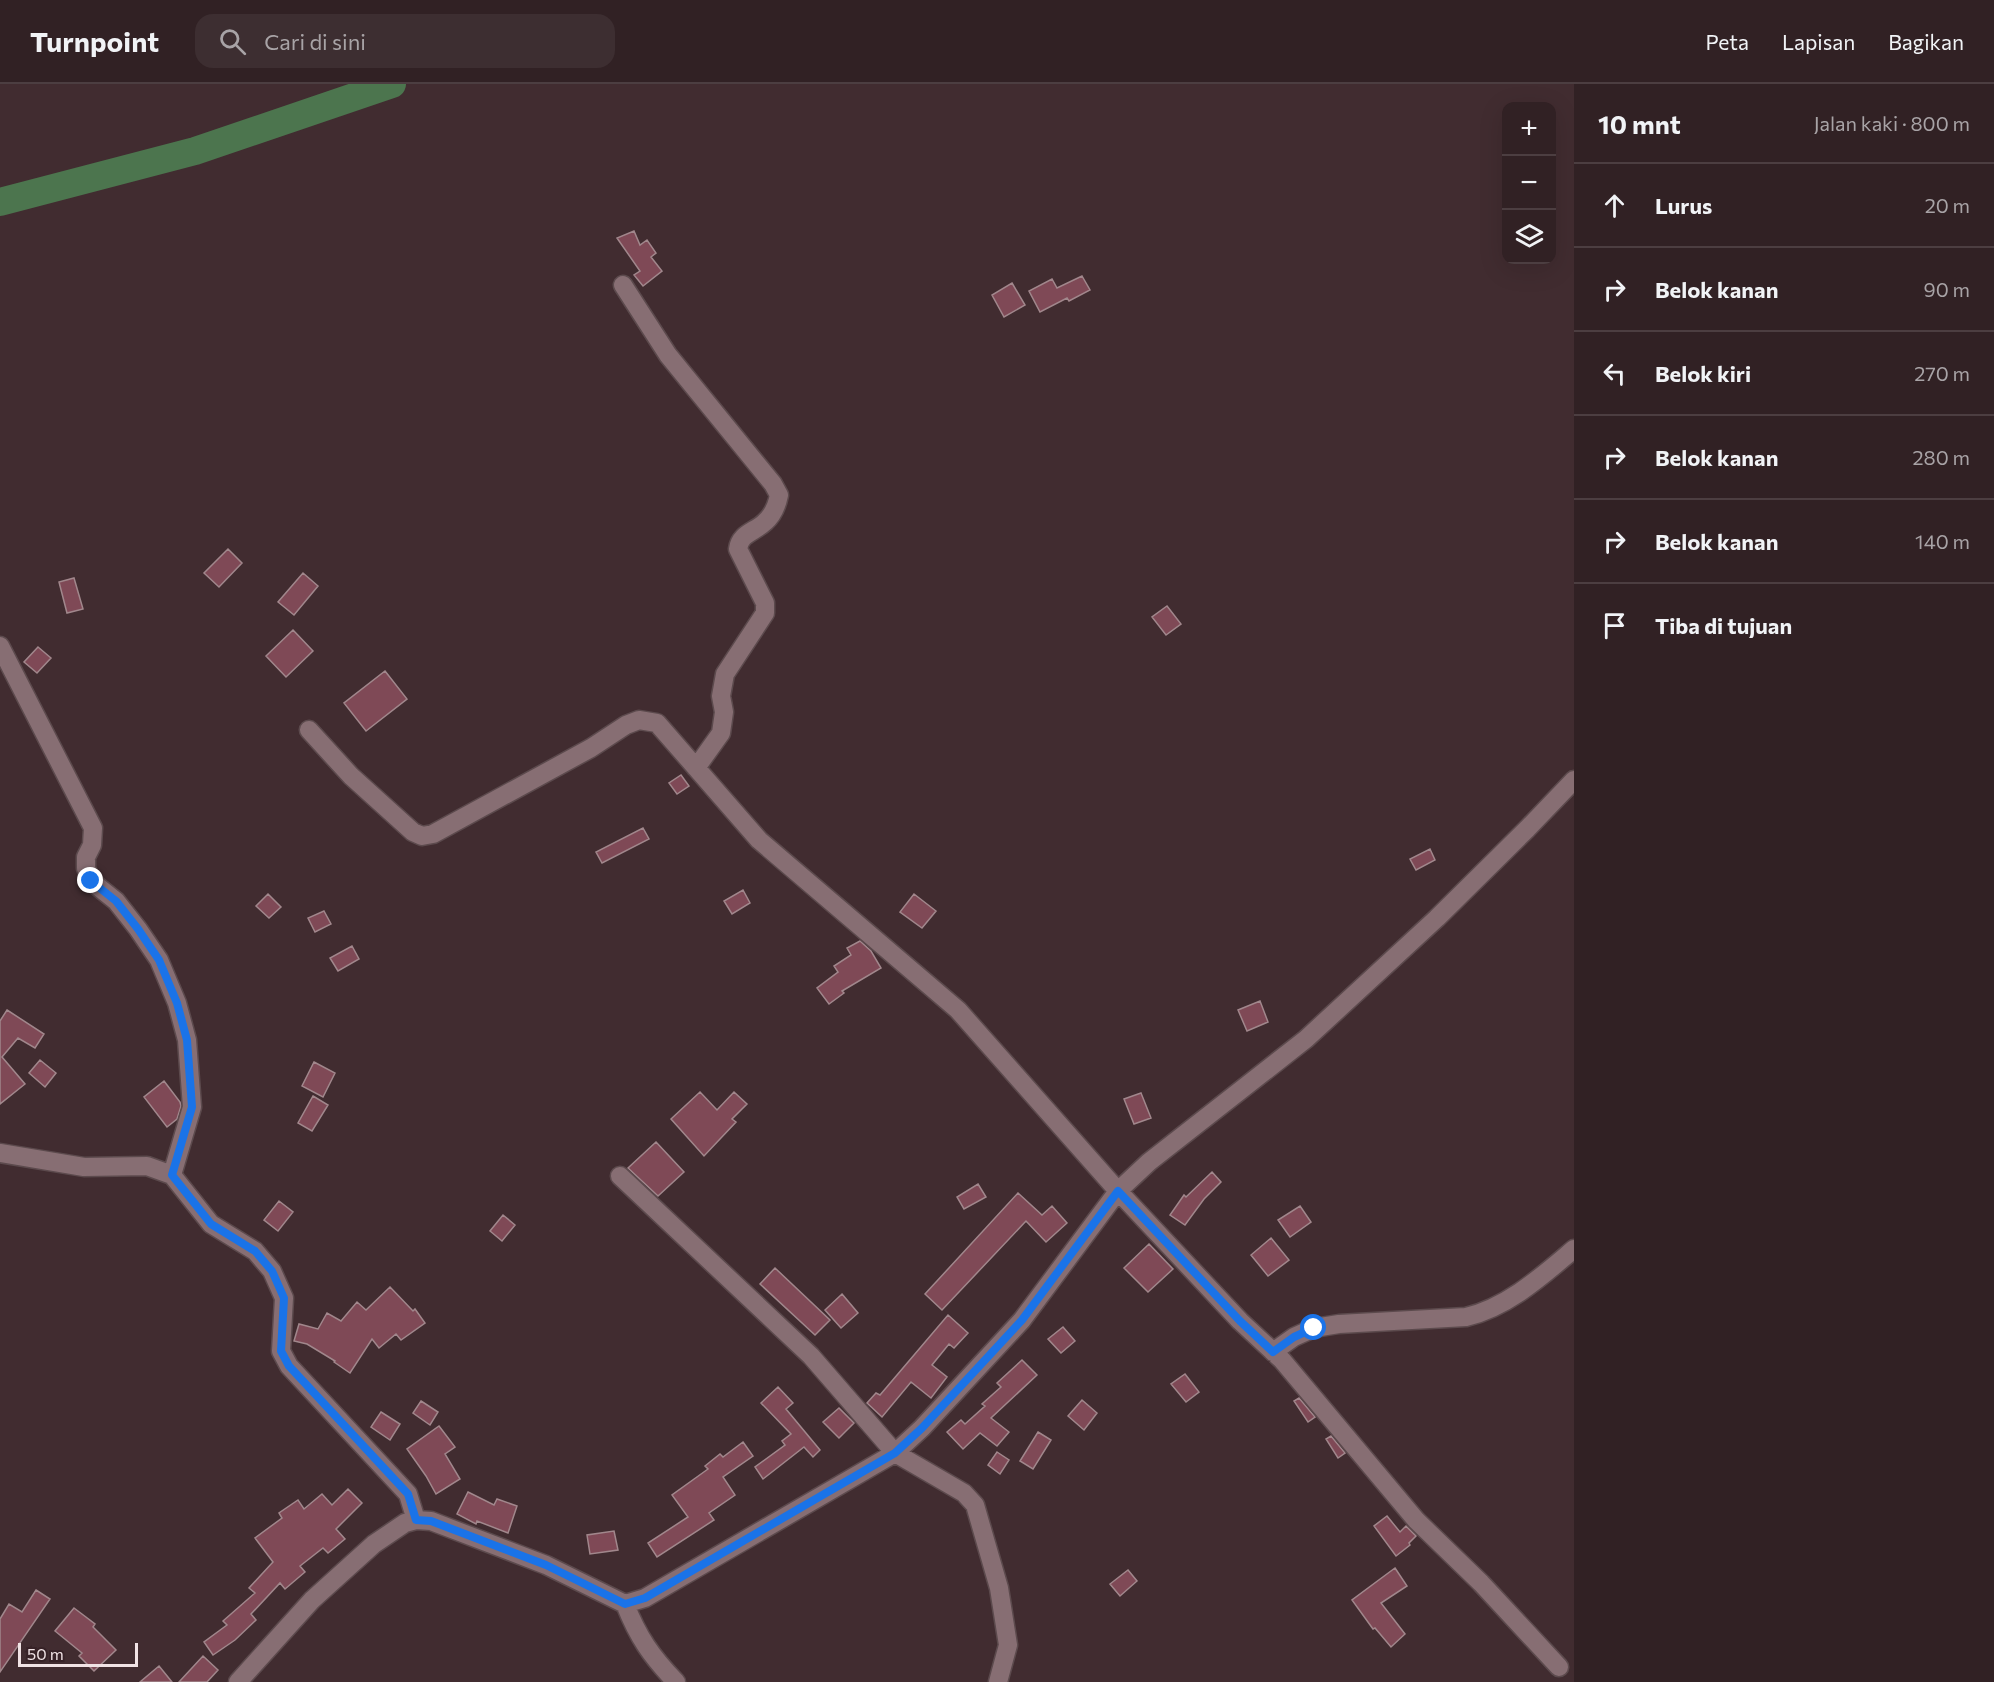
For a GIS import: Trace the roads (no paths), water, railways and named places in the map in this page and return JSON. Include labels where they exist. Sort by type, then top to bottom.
[{"type":"street","points":[[623,285],[668,355],[773,484],[779,495],[776,508],[765,522],[742,537],[739,542],[738,549],[765,603],[765,613],[725,674],[721,696],[724,712],[721,732],[696,768]]},
{"type":"street","points":[[0,646],[93,828],[92,845],[86,857],[86,868],[91,881],[116,901],[138,929],[159,960],[177,1003],[187,1040],[192,1107],[172,1175]]},
{"type":"street","points":[[309,730],[351,776],[413,832],[422,836],[433,834],[531,782],[591,748],[626,724],[639,720],[657,723],[759,840],[958,1010],[1118,1191],[1240,1321],[1282,1360],[1416,1520],[1480,1583],[1559,1667]]},
{"type":"street","points":[[625,1604],[645,1598],[895,1453],[922,1428],[1022,1320],[1118,1191],[1149,1162],[1306,1039],[1437,918],[1574,780]]},
{"type":"street","points":[[0,1153],[84,1167],[147,1166],[172,1175],[211,1224],[255,1251],[272,1271],[284,1298],[281,1351],[289,1366],[408,1494],[416,1520]]},
{"type":"street","points":[[620,1176],[811,1356],[895,1453],[964,1493],[975,1505],[999,1588],[1008,1645],[998,1682]]},
{"type":"street","points":[[1273,1352],[1294,1337],[1314,1328],[1340,1324],[1466,1317],[1483,1313],[1526,1288],[1574,1249]]},
{"type":"street","points":[[238,1682],[312,1600],[374,1544],[405,1523],[416,1520],[431,1521],[546,1565],[625,1604],[635,1630],[652,1656],[676,1682]]},
{"type":"waterway","points":[[0,202],[195,151],[392,84]]}]
